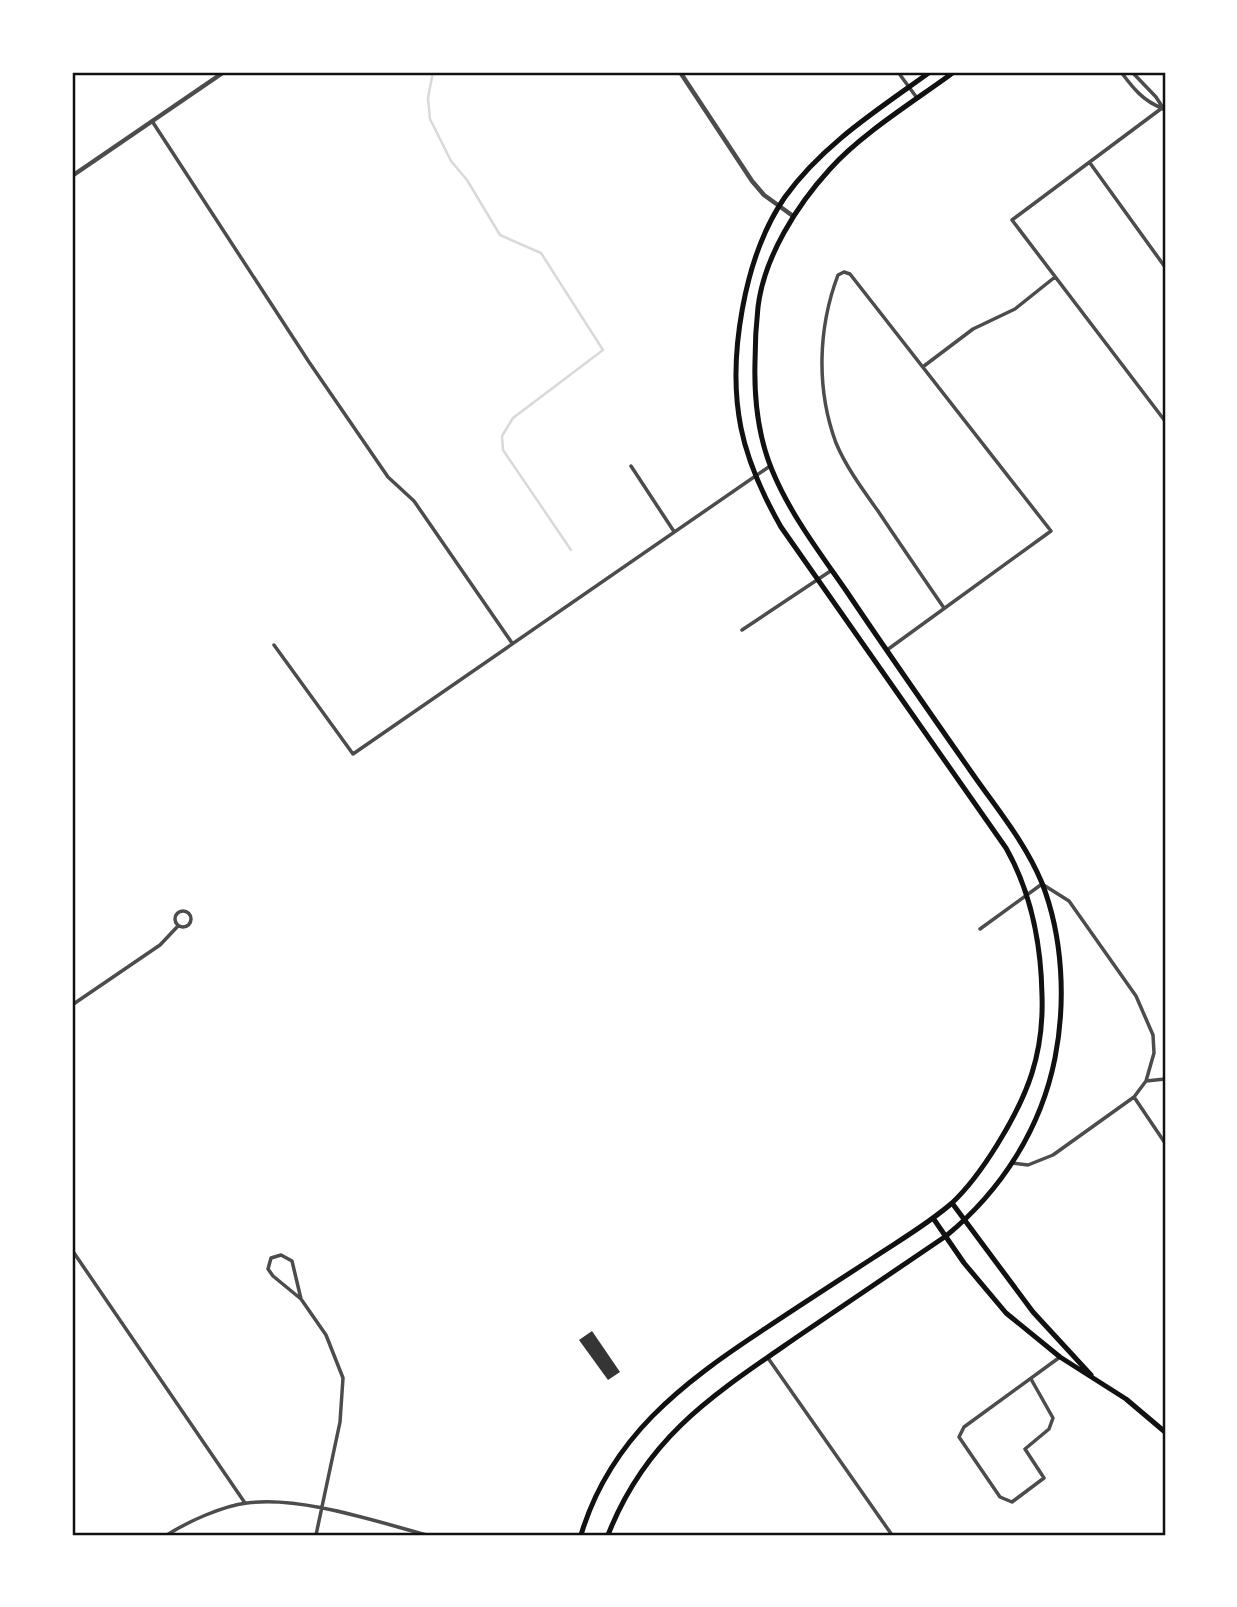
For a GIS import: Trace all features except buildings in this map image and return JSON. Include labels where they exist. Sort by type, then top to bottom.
[{"type":"main road","points":[[581,1535],[587,1513],[611,1466],[665,1402],[717,1361],[933,1218],[951,1203],[985,1164],[1013,1118],[1032,1078],[1043,1021],[1041,968],[1039,945],[1020,873],[1006,848],[781,527],[756,475],[741,429],[737,391],[738,338],[743,302],[751,273],[779,207],[805,173],[844,135],[930,72]]},
{"type":"main road","points":[[608,1535],[639,1475],[664,1441],[689,1415],[946,1237],[964,1221],[1013,1163],[1050,1081],[1061,1021],[1055,933],[1042,884],[1012,827],[783,497],[770,466],[757,412],[754,376],[758,305],[772,261],[793,216],[831,167],[874,130],[954,72]]},
{"type":"main road","points":[[951,1203],[1033,1312],[1099,1382]]},
{"type":"main road","points":[[933,1218],[964,1263],[1006,1313],[1060,1357],[1126,1399],[1165,1432]]},
{"type":"street","points":[[72,176],[224,72]]},
{"type":"street","points":[[680,72],[752,181],[779,207],[793,216]]},
{"type":"street","points":[[898,72],[917,98]]},
{"type":"street","points":[[1121,72],[1149,104],[1164,110]]},
{"type":"street","points":[[1132,72],[1156,97],[1164,110]]},
{"type":"street","points":[[1164,110],[1012,220],[1165,421]]},
{"type":"street","points":[[151,121],[388,477],[414,501],[512,643]]},
{"type":"street","points":[[1090,163],[1165,267]]},
{"type":"street","points":[[887,650],[1051,531],[850,274],[844,272],[838,275],[829,298],[823,331],[822,367],[825,392],[837,443],[858,482],[944,608]]},
{"type":"street","points":[[923,366],[973,329],[1015,309],[1055,277]]},
{"type":"street","points":[[631,466],[673,530]]},
{"type":"street","points":[[274,645],[353,754],[673,530],[770,466]]},
{"type":"street","points":[[742,631],[832,570]]},
{"type":"street","points":[[980,929],[1042,884],[1069,901],[1136,996],[1155,1045],[1146,1081],[1134,1097],[1053,1155],[1028,1165],[1013,1163]]},
{"type":"street","points":[[72,1005],[160,945],[178,926],[189,925],[192,919],[188,912],[178,912],[175,919],[178,926]]},
{"type":"street","points":[[1146,1081],[1165,1079]]},
{"type":"street","points":[[1134,1097],[1165,1143]]},
{"type":"street","points":[[72,1250],[245,1503]]},
{"type":"street","points":[[301,1299],[292,1261],[281,1255],[271,1258],[268,1269],[301,1299],[326,1335],[343,1378],[341,1422],[316,1535]]},
{"type":"street","points":[[1031,1379],[1053,1418],[1049,1429],[1025,1449],[1044,1478],[1012,1502],[1000,1497],[959,1437],[964,1427],[1060,1357]]},
{"type":"street","points":[[768,1358],[892,1535]]},
{"type":"street","points":[[167,1535],[205,1516],[245,1503],[272,1502],[321,1509],[427,1535]]},
{"type":"waterway","points":[[433,72],[428,98],[430,119],[451,161],[467,180],[500,235],[541,253],[603,350],[513,418],[502,436],[503,450],[571,550]]}]
